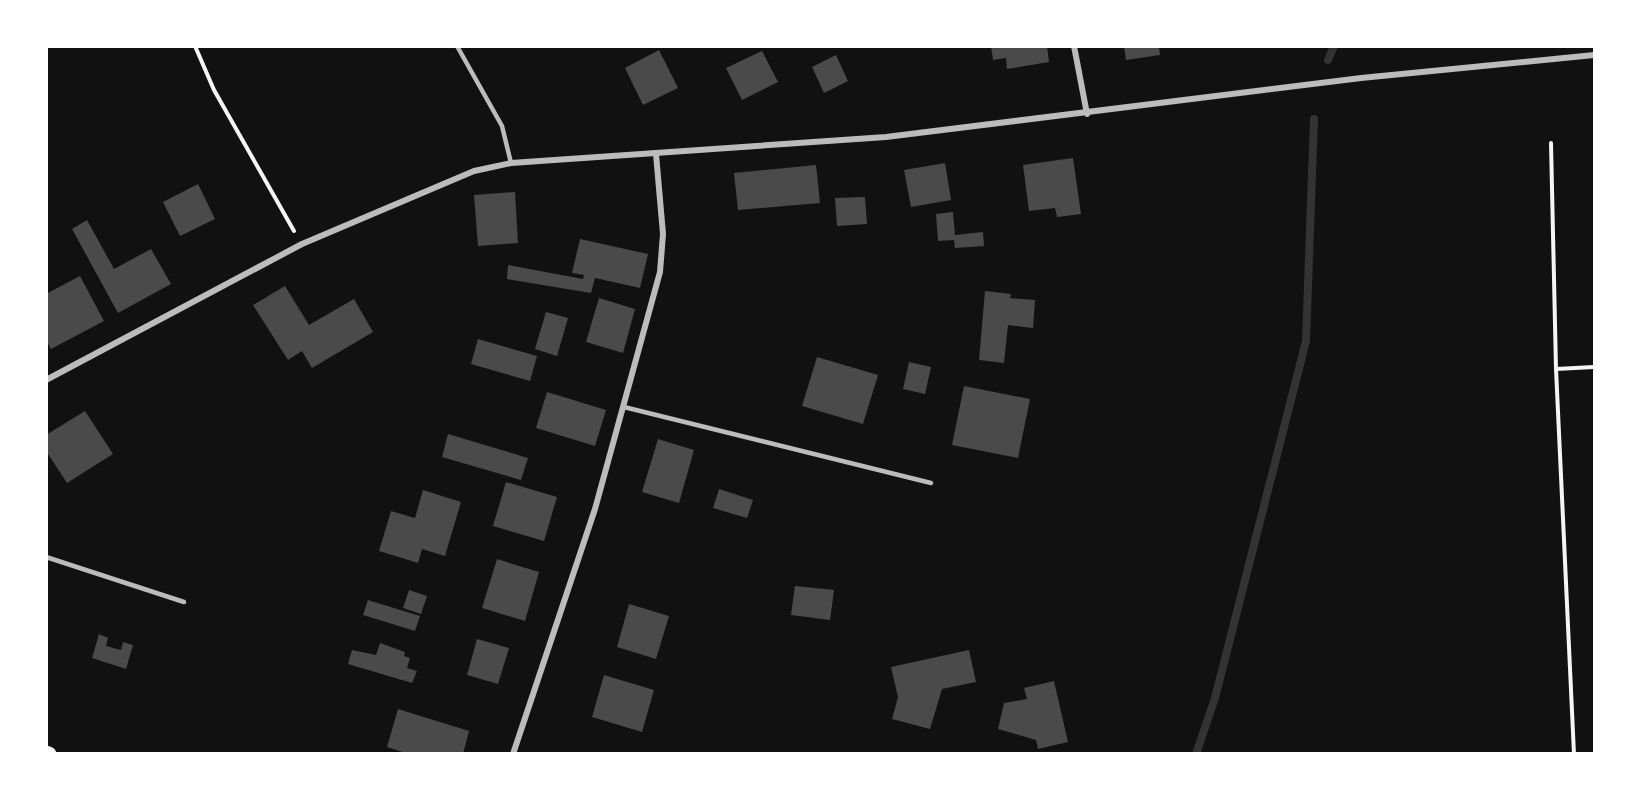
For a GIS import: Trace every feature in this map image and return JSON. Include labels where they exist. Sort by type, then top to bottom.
[{"type":"street","points":[[1074,46],[1087,114]]},
{"type":"street","points":[[46,380],[302,244],[474,171],[511,163],[886,137],[1087,114],[1361,78],[1594,55]]},
{"type":"street","points":[[513,753],[595,509],[660,272],[663,234],[656,154]]},
{"type":"lane","points":[[457,46],[502,126],[511,163]]},
{"type":"lane","points":[[624,407],[931,483]]},
{"type":"lane","points":[[46,557],[183,602]]},
{"type":"path","points":[[195,46],[214,90],[302,244]]},
{"type":"path","points":[[1551,143],[1556,369],[1574,753]]},
{"type":"path","points":[[1556,369],[1594,367]]},
{"type":"building","points":[[991,46],[1047,46],[1049,62],[1007,69],[1006,58],[993,60]]},
{"type":"building","points":[[1124,46],[1159,46],[1160,55],[1126,60]]},
{"type":"building","points":[[659,50],[678,88],[643,105],[625,68]]},
{"type":"building","points":[[762,51],[778,82],[742,100],[726,68]]},
{"type":"building","points":[[836,55],[848,81],[824,93],[812,67]]},
{"type":"building","points":[[1073,158],[1081,214],[1057,217],[1055,208],[1029,211],[1023,165]]},
{"type":"building","points":[[945,163],[951,200],[911,207],[904,170]]},
{"type":"building","points":[[816,165],[820,203],[738,210],[734,173]]},
{"type":"building","points":[[198,184],[215,219],[180,236],[163,202]]},
{"type":"building","points":[[515,192],[518,243],[478,246],[474,195]]},
{"type":"building","points":[[865,197],[867,224],[837,226],[835,198]]},
{"type":"building","points":[[953,212],[955,235],[983,232],[984,246],[955,248],[954,240],[938,241],[936,214]]},
{"type":"building","points":[[87,220],[114,269],[151,249],[171,284],[118,313],[72,229]]},
{"type":"building","points":[[580,239],[648,254],[640,288],[595,278],[591,293],[507,279],[508,265],[583,279],[584,275],[572,273]]},
{"type":"building","points":[[80,276],[104,321],[51,349],[46,340],[46,294]]},
{"type":"building","points":[[285,286],[309,325],[354,299],[373,332],[312,368],[302,351],[288,360],[253,305]]},
{"type":"building","points":[[985,291],[1011,294],[1010,298],[1035,300],[1033,328],[1008,325],[1004,363],[979,360]]},
{"type":"building","points":[[599,298],[635,309],[623,353],[586,342]]},
{"type":"building","points":[[546,312],[568,318],[557,356],[535,349]]},
{"type":"building","points":[[478,339],[537,356],[530,381],[471,364]]},
{"type":"building","points":[[817,357],[878,375],[863,424],[802,406]]},
{"type":"building","points":[[909,362],[931,367],[925,394],[903,389]]},
{"type":"building","points":[[964,386],[1030,399],[1018,458],[952,445]]},
{"type":"building","points":[[547,392],[606,410],[595,446],[536,428]]},
{"type":"building","points":[[85,411],[113,454],[67,483],[46,451],[46,435]]},
{"type":"building","points":[[448,434],[528,458],[521,480],[442,457]]},
{"type":"building","points":[[658,439],[694,450],[679,503],[642,492]]},
{"type":"building","points":[[506,482],[557,497],[544,541],[493,526]]},
{"type":"building","points":[[719,489],[753,500],[747,518],[713,508]]},
{"type":"building","points":[[423,490],[461,502],[445,556],[422,549],[418,563],[379,551],[391,511],[415,518]]},
{"type":"building","points":[[497,559],[539,572],[525,621],[482,608]]},
{"type":"building","points":[[795,586],[834,590],[830,620],[791,615]]},
{"type":"building","points":[[409,590],[427,596],[421,614],[403,608]]},
{"type":"building","points":[[368,600],[420,616],[415,631],[363,615]]},
{"type":"building","points":[[629,604],[669,616],[656,659],[617,647]]},
{"type":"building","points":[[99,634],[108,638],[106,646],[121,650],[123,642],[133,645],[126,669],[92,658]]},
{"type":"building","points":[[477,639],[509,648],[498,684],[467,675]]},
{"type":"building","points":[[380,643],[405,652],[404,656],[410,658],[407,668],[417,671],[412,683],[348,664],[352,650],[376,655]]},
{"type":"building","points":[[969,650],[976,682],[942,689],[930,729],[892,719],[898,697],[891,667]]},
{"type":"building","points":[[604,675],[654,690],[642,732],[592,717]]},
{"type":"building","points":[[1054,681],[1068,742],[1038,749],[1036,740],[998,729],[1004,703],[1027,699],[1024,688]]},
{"type":"building","points":[[398,709],[469,731],[463,754],[409,754],[387,747]]},
{"type":"waterway","points":[[1328,60],[1334,46]]},
{"type":"waterway","points":[[1196,754],[1215,698],[1306,341],[1314,119]]}]
